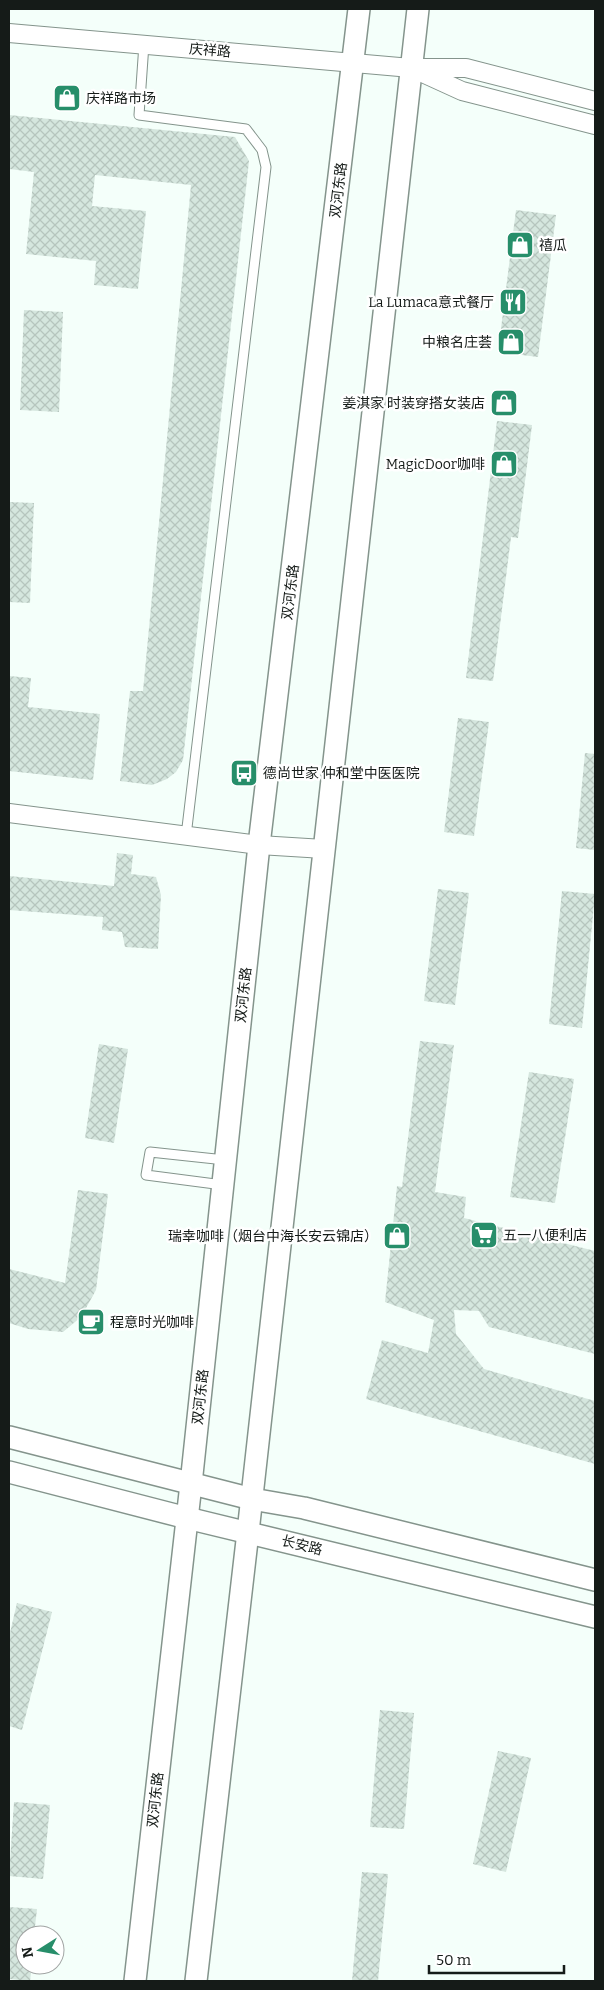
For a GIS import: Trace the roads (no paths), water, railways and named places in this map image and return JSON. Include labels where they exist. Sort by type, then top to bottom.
[{"type":"street","name":"双河东路","points":[[135,1981],[191,1484],[259,844],[359,9]]},
{"type":"street","points":[[196,1981],[252,1499],[418,9]]},
{"type":"street","name":"庆祥路","points":[[9,33],[411,68],[466,68],[595,101]]},
{"type":"street","name":"庆祥路","points":[[411,68],[462,91],[595,125]]},
{"type":"street","points":[[9,813],[186,836],[324,849]]},
{"type":"street","points":[[9,1437],[252,1499],[304,1508],[595,1580]]},
{"type":"street","name":"长安路","points":[[9,1472],[187,1518],[595,1617]]},
{"type":"lane","points":[[144,44],[138,115],[246,129],[262,150],[266,166],[186,836]]},
{"type":"lane","points":[[223,1185],[146,1175],[150,1152],[226,1160]]},
{"type":"place","name":"庆祥路市场","points":[[67,98]]},
{"type":"place","name":"禧瓜","points":[[520,245]]},
{"type":"place","name":"La Lumaca意式餐厅","points":[[513,302]]},
{"type":"place","name":"中粮名庄荟","points":[[511,342]]},
{"type":"place","name":"姜淇家 时装穿搭女装店","points":[[504,403]]},
{"type":"place","name":"MagicDoor咖啡","points":[[504,464]]},
{"type":"place","name":"德尚世家 仲和堂中医医院","points":[[244,773]]},
{"type":"place","name":"五一八便利店","points":[[484,1235]]},
{"type":"place","name":"瑞幸咖啡（烟台中海长安云锦店）","points":[[397,1236]]},
{"type":"place","name":"程意时光咖啡","points":[[91,1322]]}]
